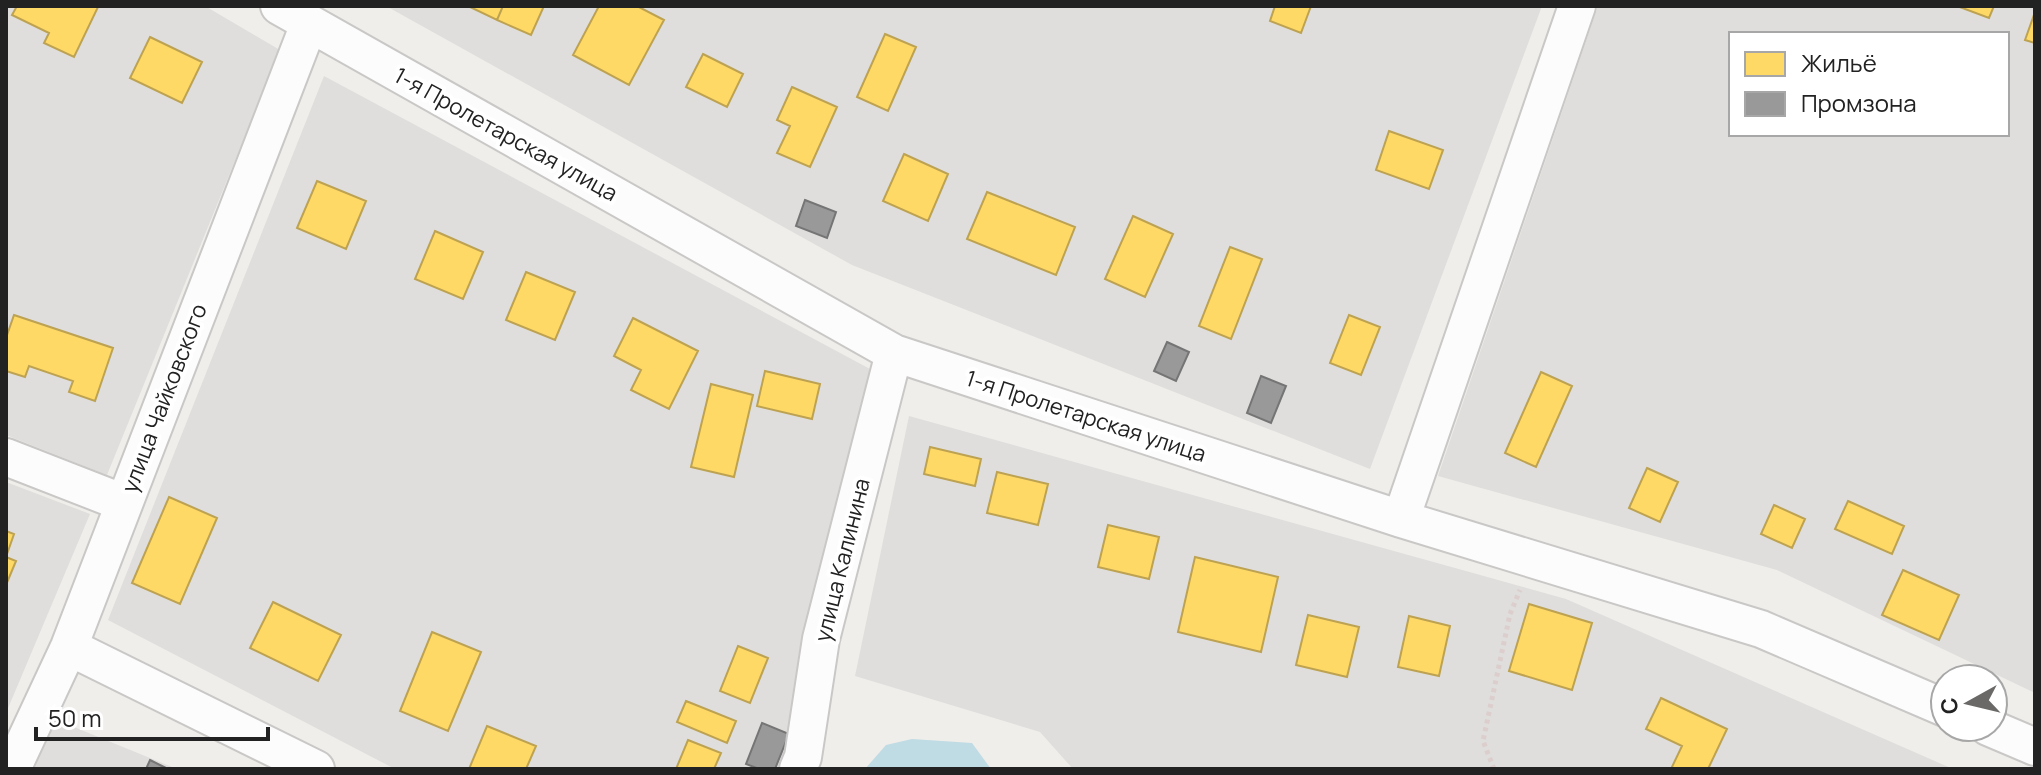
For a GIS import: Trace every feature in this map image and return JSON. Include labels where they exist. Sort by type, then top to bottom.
[{"type":"street","points":[[1401,519],[1577,6]]},
{"type":"street","name":"1-я Пролетарская улица","points":[[289,11],[894,353],[1401,519],[1761,629],[1929,701]]},
{"type":"street","name":"улица Чайковского","points":[[12,769],[69,647],[124,503],[289,11]]},
{"type":"street","name":"улица Калинина","points":[[798,769],[803,757],[821,639],[894,353]]},
{"type":"street","points":[[6,457],[124,503]]},
{"type":"street","points":[[69,647],[316,769]]},
{"type":"street","points":[[2009,736],[2035,747]]},
{"type":"path","points":[[1494,769],[1483,741],[1510,614],[1532,559]]},
{"type":"shaded area","points":[[6,6],[205,6],[280,50],[107,475],[6,435]]},
{"type":"shaded area","points":[[386,6],[1542,6],[1370,469],[852,265]]},
{"type":"shaded area","points":[[1598,6],[2035,6],[2035,693],[2009,681],[2009,663],[1972,663],[1777,570],[1438,476]]},
{"type":"shaded area","points":[[324,76],[870,369],[790,769],[395,769],[108,620]]},
{"type":"shaded area","points":[[909,416],[1566,599],[1953,769],[1073,769],[1040,732],[855,676]]},
{"type":"shaded area","points":[[6,482],[90,514],[6,713]]},
{"type":"shaded area","points":[[47,716],[177,769],[25,769]]},
{"type":"water","points":[[912,739],[972,743],[991,769],[865,769],[886,745]]},
{"type":"building: Жильё","points":[[17,6],[98,7],[74,57],[44,43],[49,33],[12,15]]},
{"type":"building: Жильё","points":[[468,6],[503,6],[497,20]]},
{"type":"building: Жильё","points":[[503,6],[544,6],[531,35],[497,20]]},
{"type":"building: Жильё","points":[[599,6],[637,6],[664,20],[629,85],[573,55]]},
{"type":"building: Жильё","points":[[1275,6],[1311,6],[1301,33],[1270,21]]},
{"type":"building: Жильё","points":[[1957,6],[1994,6],[1989,18]]},
{"type":"building: Жильё","points":[[2035,12],[2035,43],[2025,40]]},
{"type":"building: Жильё","points":[[885,34],[916,47],[888,111],[857,97]]},
{"type":"building: Жильё","points":[[150,37],[202,62],[182,103],[130,78]]},
{"type":"building: Жильё","points":[[703,54],[743,74],[727,107],[686,87]]},
{"type":"building: Жильё","points":[[792,87],[837,107],[810,167],[777,153],[790,126],[777,120]]},
{"type":"building: Жильё","points":[[1389,131],[1443,150],[1429,189],[1376,170]]},
{"type":"building: Жильё","points":[[904,154],[948,174],[928,221],[883,201]]},
{"type":"building: Жильё","points":[[317,181],[366,201],[346,249],[297,228]]},
{"type":"building: Жильё","points":[[987,192],[1075,227],[1056,275],[967,239]]},
{"type":"building: Жильё","points":[[1133,216],[1173,234],[1145,297],[1105,279]]},
{"type":"building: Жильё","points":[[435,231],[483,252],[463,299],[415,279]]},
{"type":"building: Жильё","points":[[1230,247],[1262,259],[1231,339],[1199,326]]},
{"type":"building: Жильё","points":[[526,272],[575,292],[555,340],[506,320]]},
{"type":"building: Жильё","points":[[14,315],[113,348],[95,401],[69,392],[73,381],[29,366],[25,377],[6,371],[6,338]]},
{"type":"building: Жильё","points":[[1349,315],[1380,327],[1361,375],[1330,363]]},
{"type":"building: Жильё","points":[[633,318],[698,351],[669,409],[631,390],[641,370],[614,356]]},
{"type":"building: Жильё","points":[[765,371],[820,384],[812,419],[757,406]]},
{"type":"building: Жильё","points":[[1541,372],[1572,386],[1536,467],[1505,453]]},
{"type":"building: Жильё","points":[[711,384],[753,395],[734,477],[691,467]]},
{"type":"building: Жильё","points":[[930,447],[981,459],[975,486],[924,474]]},
{"type":"building: Жильё","points":[[1647,468],[1678,482],[1660,522],[1629,508]]},
{"type":"building: Жильё","points":[[997,472],[1048,484],[1038,525],[987,513]]},
{"type":"building: Жильё","points":[[169,497],[217,518],[180,604],[132,583]]},
{"type":"building: Жильё","points":[[1848,501],[1904,526],[1892,554],[1835,529]]},
{"type":"building: Жильё","points":[[1774,505],[1805,519],[1792,548],[1761,534]]},
{"type":"building: Жильё","points":[[1108,525],[1159,537],[1149,579],[1098,567]]},
{"type":"building: Жильё","points":[[6,531],[14,534],[6,557]]},
{"type":"building: Жильё","points":[[6,557],[16,561],[6,585]]},
{"type":"building: Жильё","points":[[1195,557],[1278,577],[1261,652],[1178,632]]},
{"type":"building: Жильё","points":[[1903,570],[1959,595],[1939,640],[1882,615]]},
{"type":"building: Жильё","points":[[273,602],[341,635],[318,681],[250,648]]},
{"type":"building: Жильё","points":[[1529,604],[1592,623],[1572,690],[1509,671]]},
{"type":"building: Жильё","points":[[1308,615],[1359,627],[1347,677],[1296,665]]},
{"type":"building: Жильё","points":[[1409,616],[1450,626],[1439,676],[1398,667]]},
{"type":"building: Жильё","points":[[432,632],[481,652],[448,731],[400,711]]},
{"type":"building: Жильё","points":[[738,646],[768,658],[750,703],[720,691]]},
{"type":"building: Жильё","points":[[1661,698],[1727,729],[1708,769],[1671,769],[1682,746],[1646,729]]},
{"type":"building: Жильё","points":[[686,701],[736,721],[727,743],[677,722]]},
{"type":"building: Жильё","points":[[487,726],[536,746],[526,769],[469,769]]},
{"type":"building: Жильё","points":[[688,740],[721,753],[714,769],[676,769]]},
{"type":"building: Промзона","points":[[805,200],[836,212],[827,238],[796,226]]},
{"type":"building: Промзона","points":[[1167,342],[1189,352],[1176,381],[1154,371]]},
{"type":"building: Промзона","points":[[1261,376],[1286,386],[1271,423],[1247,413]]},
{"type":"building: Промзона","points":[[762,723],[789,734],[775,769],[759,769],[746,764]]},
{"type":"building: Промзона","points":[[150,760],[168,769],[146,769]]}]
